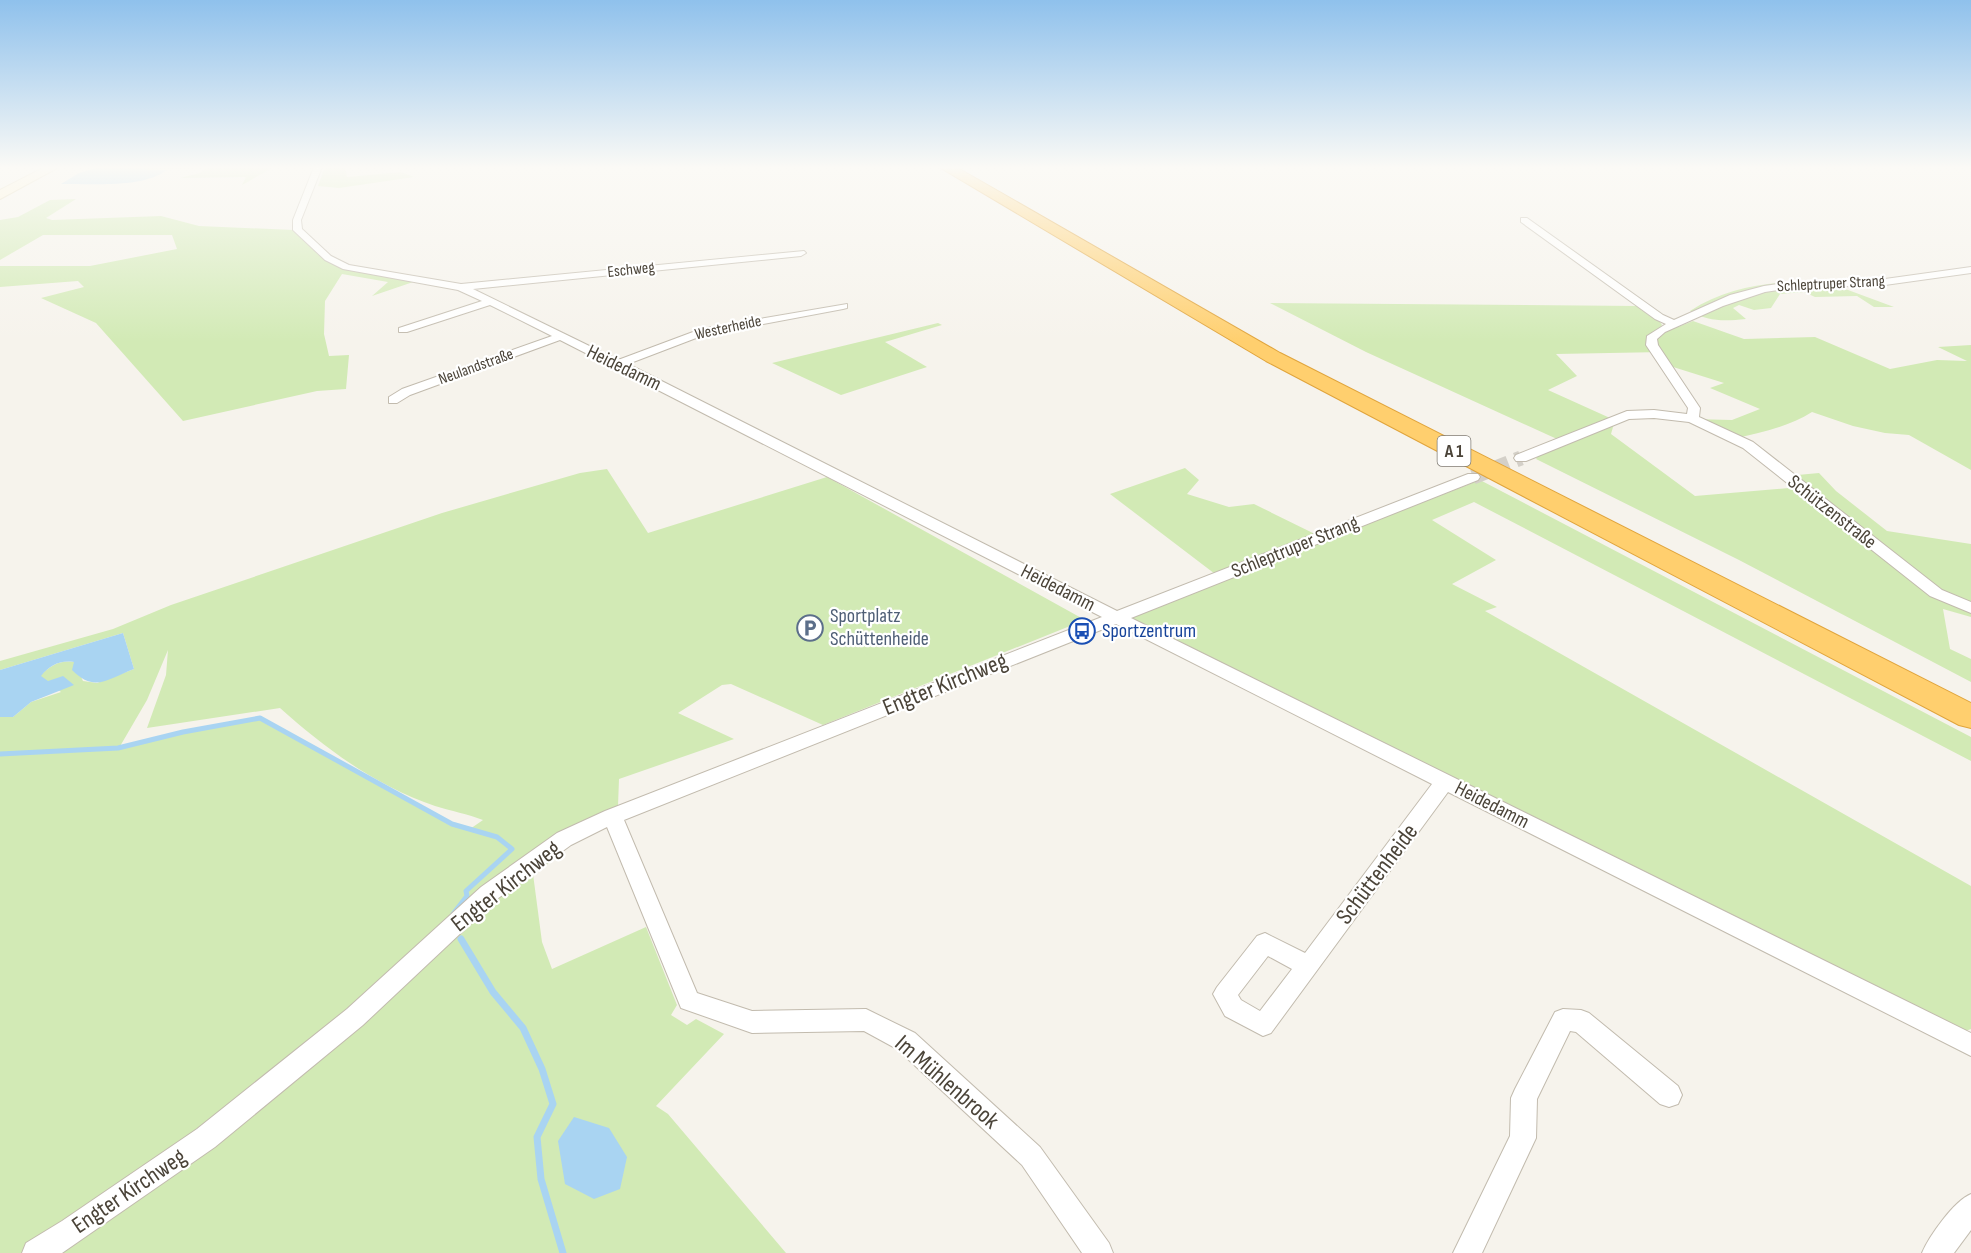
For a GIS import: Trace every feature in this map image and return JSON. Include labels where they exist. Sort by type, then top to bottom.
[{"type":"highway","name":"A 1","points":[[1047,225],[1273,357],[1971,717]]},
{"type":"highway","name":"A 1","points":[[1066,225],[1283,350],[1971,696]]},
{"type":"street","name":"Heidedamm","points":[[298,225],[298,230],[328,258],[346,267],[461,287],[1971,1045]]},
{"type":"street","points":[[1532,225],[1659,317],[1675,324]]},
{"type":"street","name":"Eschweg","points":[[461,287],[801,253]]},
{"type":"street","name":"Schleptruper Strang","points":[[1692,419],[1694,408],[1664,364],[1650,338],[1654,334],[1740,295],[1780,286],[1885,282],[1932,273],[1971,270]]},
{"type":"street","points":[[403,330],[490,302]]},
{"type":"street","name":"Westerheide","points":[[618,364],[701,332],[843,306]]},
{"type":"street","name":"Neulandstraße","points":[[393,400],[406,392],[561,336]]},
{"type":"street","points":[[1521,458],[1627,415],[1654,414],[1692,419]]},
{"type":"street","name":"Schützenstraße","points":[[1692,419],[1748,445],[1936,593],[1971,608]]},
{"type":"street","name":"Schleptruper Strang","points":[[1117,617],[1473,477]]},
{"type":"street","name":"Engter Kirchweg","points":[[36,1253],[72,1231],[206,1138],[355,1017],[489,893],[564,839],[612,816],[1117,617]]},
{"type":"street","name":"Schüttenheide","points":[[1308,966],[1446,782]]},
{"type":"street","name":"Im Mühlenbrook","points":[[612,816],[689,1001],[752,1022],[866,1020],[906,1041],[1031,1156],[1099,1253]]},
{"type":"street","points":[[1467,1253],[1523,1138],[1524,1098],[1563,1020],[1581,1021],[1669,1095]]},
{"type":"street","points":[[1936,1253],[1971,1208]]},
{"type":"green space","points":[[0,225],[197,225],[294,230],[330,263],[345,269],[419,280],[372,296],[388,282],[342,274],[325,301],[324,334],[329,356],[349,355],[346,389],[317,391],[183,421],[96,323],[41,298],[84,287],[78,281],[0,287],[0,266],[90,266],[177,249],[172,235],[43,235],[0,260]]},
{"type":"green space","points":[[1821,280],[1894,307],[1874,307],[1857,296],[1815,297],[1804,292],[1780,294],[1771,308],[1754,310],[1739,305],[1733,308],[1746,319],[1717,320],[1690,311],[1705,302],[1737,290],[1769,284]]},
{"type":"green space","points":[[1270,303],[1638,306],[1660,322],[1662,325],[1660,328],[1678,327],[1693,321],[1744,339],[1815,337],[1890,369],[1937,360],[1967,361],[1938,347],[1971,345],[1971,470],[1909,435],[1885,433],[1853,426],[1812,412],[1784,425],[1734,439],[1692,419],[1732,420],[1760,409],[1710,388],[1724,383],[1670,366],[1663,352],[1556,354],[1577,376],[1548,390],[1610,418],[1557,439],[1366,352]]},
{"type":"green space","points":[[938,323],[942,325],[885,342],[927,367],[841,395],[772,363]]},
{"type":"green space","points":[[1615,420],[1611,434],[1695,496],[1800,487],[1787,476],[1819,473],[1836,491],[1887,531],[1971,544],[1971,617],[1943,609],[1950,649],[1971,659],[1971,682],[1739,560],[1536,459],[1542,449]]},
{"type":"green space","points":[[1185,468],[1199,480],[1187,494],[1229,507],[1254,504],[1321,537],[1219,577],[1110,494]]},
{"type":"green space","points":[[607,469],[648,533],[827,477],[1085,620],[823,725],[731,684],[722,685],[678,713],[734,739],[619,779],[618,806],[564,839],[564,853],[533,874],[542,942],[552,969],[646,927],[677,1005],[671,1015],[687,1025],[696,1019],[724,1034],[656,1106],[668,1114],[786,1253],[0,1253],[0,717],[13,717],[31,702],[61,692],[40,676],[52,666],[60,663],[74,662],[83,681],[97,683],[134,669],[123,633],[0,670],[0,661],[113,629],[171,605],[442,513],[580,473]],"holes":[[[168,650],[166,675],[147,728],[280,708],[315,738],[372,777],[413,798],[483,820],[470,829],[452,824],[260,718],[183,732],[119,748],[147,700]]]},
{"type":"green space","points":[[1480,480],[1971,737],[1971,761],[1474,502],[1432,520],[1496,560],[1452,584],[1497,607],[1485,611],[1971,886],[1971,1029],[1954,1035],[1117,617],[1157,606]]},
{"type":"water","points":[[123,633],[134,669],[109,680],[95,682],[80,677],[72,670],[74,662],[56,664],[41,676],[48,681],[63,676],[74,685],[31,702],[13,717],[0,717],[0,670]]},
{"type":"water","points":[[574,1117],[609,1128],[627,1157],[620,1189],[594,1199],[565,1184],[558,1141]]},
{"type":"waterway","points":[[0,754],[118,748],[183,732],[260,718],[452,824],[497,837],[512,849],[466,891],[467,896],[453,914]]},
{"type":"waterway","points":[[461,939],[493,992],[523,1028],[542,1069],[553,1104],[537,1137],[541,1179],[563,1253]]},
{"type":"tunnel","points":[[1473,477],[1521,458]]},
{"type":"place","name":"Sportplatz Schüttenheide","points":[[810,628]]},
{"type":"place","name":"Sportzentrum","points":[[1082,631]]}]
